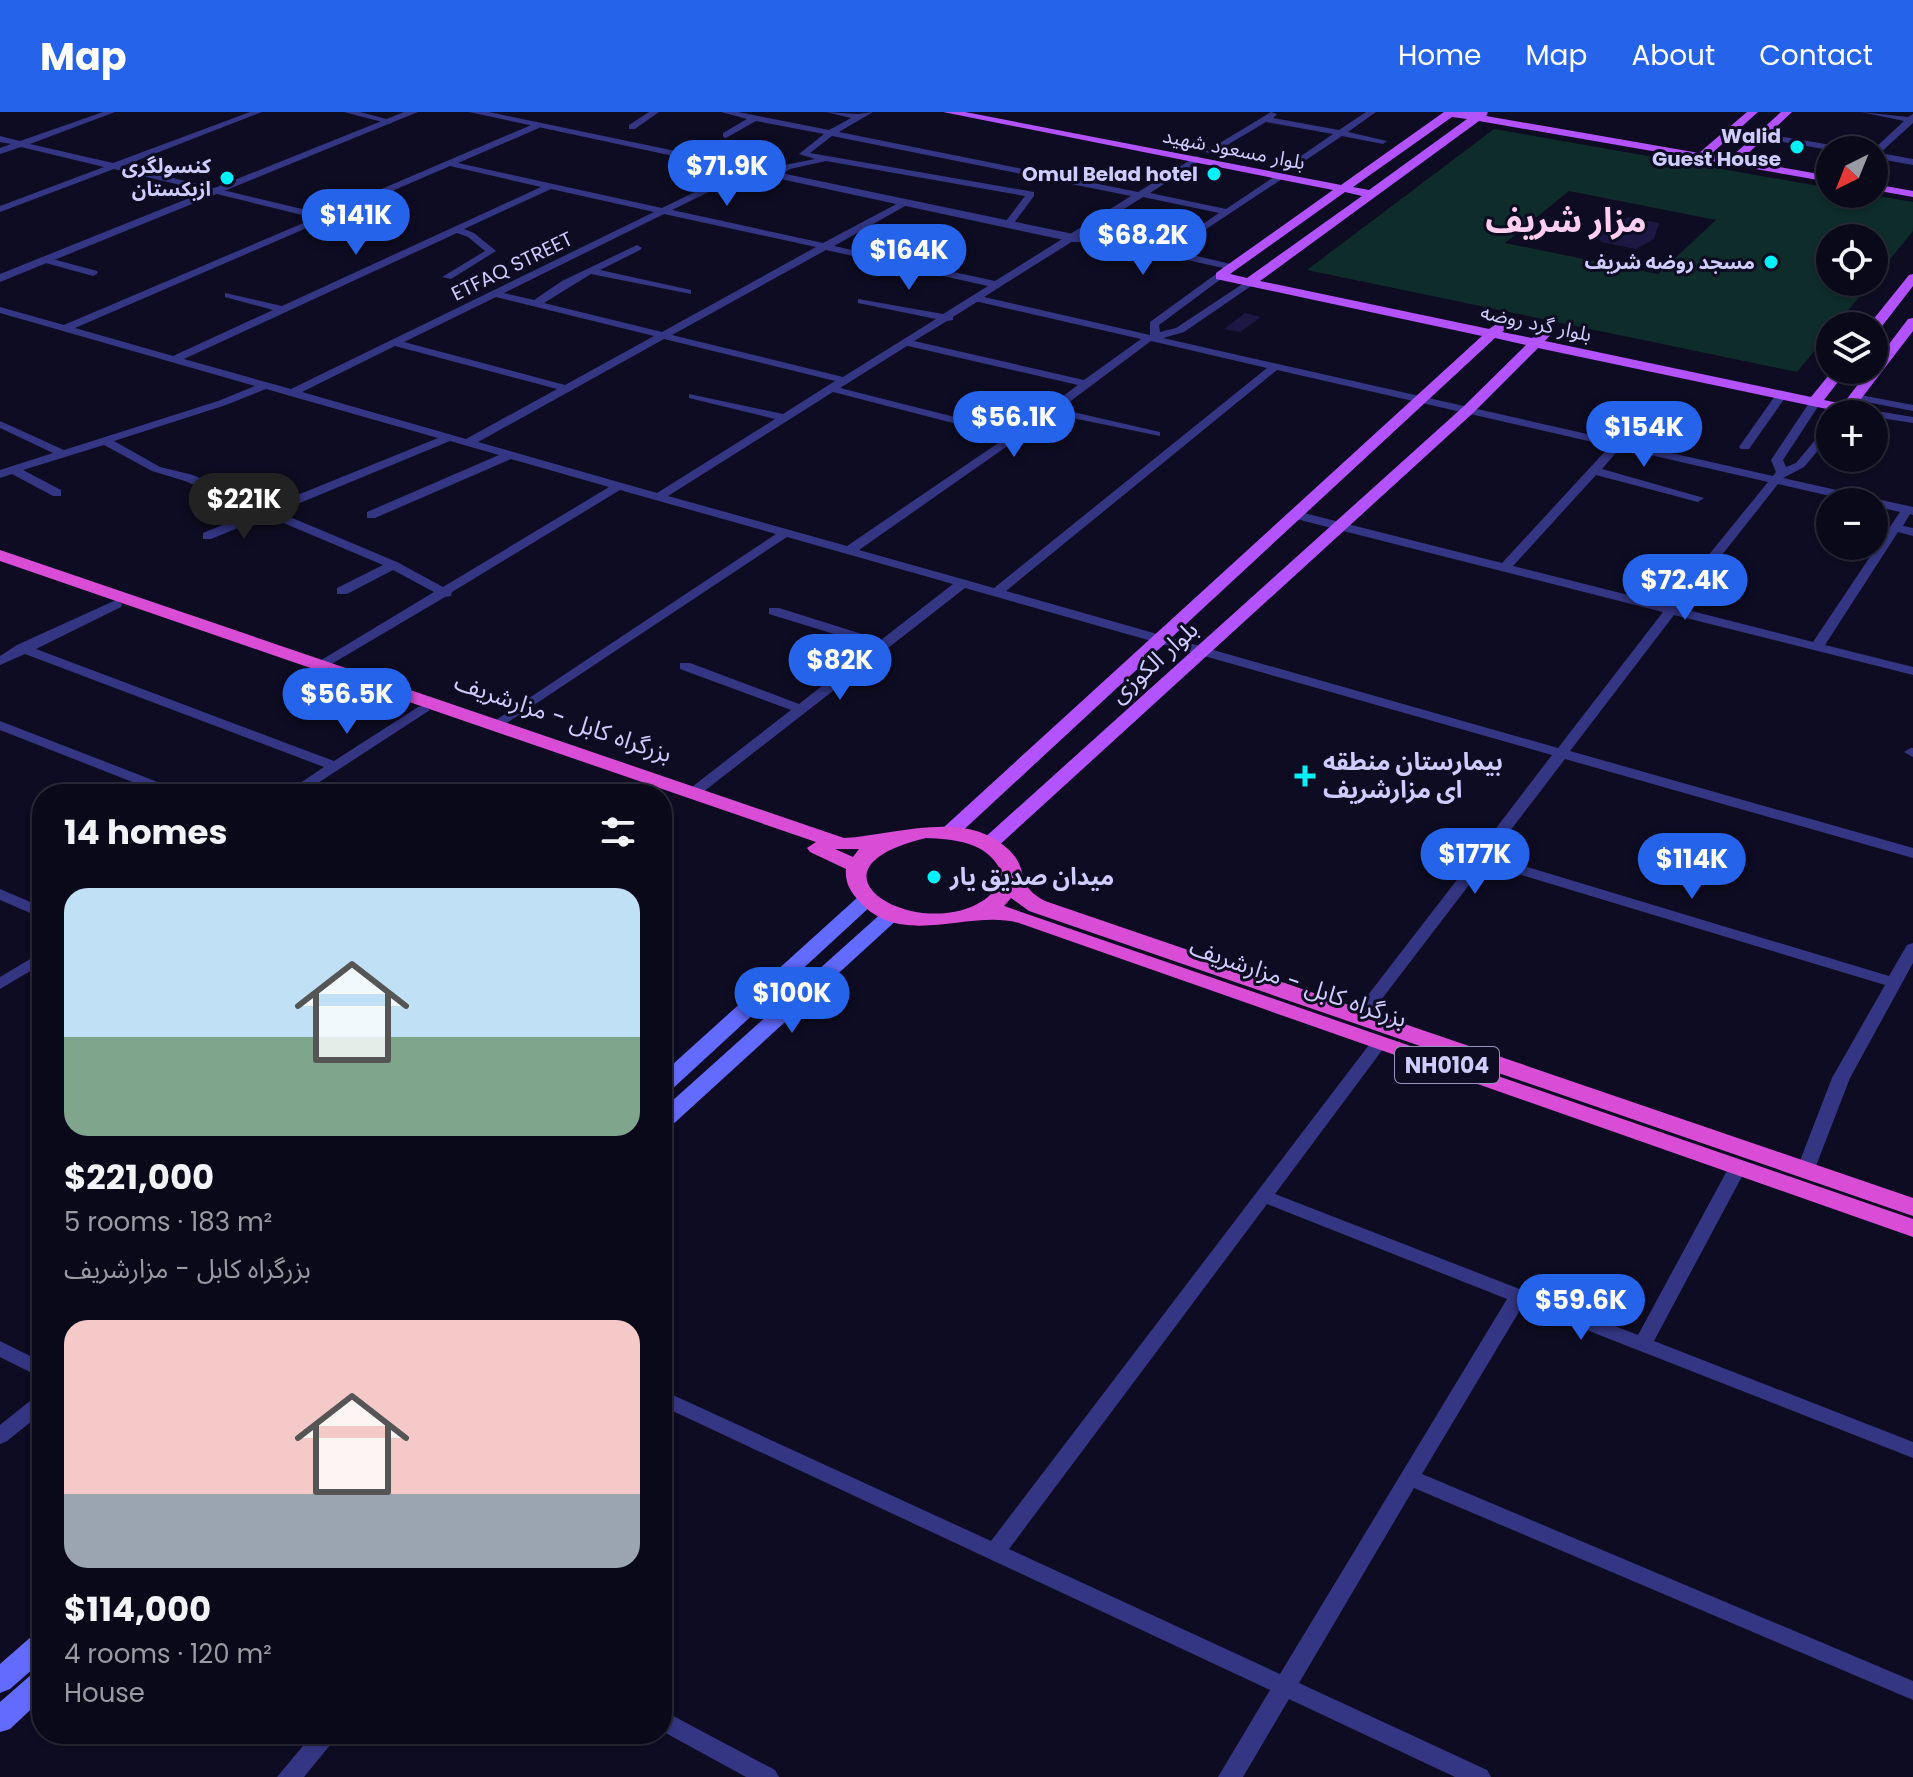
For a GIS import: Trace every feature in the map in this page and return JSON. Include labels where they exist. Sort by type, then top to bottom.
[{"type":"highway","name":"بزرگراه کابل - مزارشریف","points":[[0,555],[667,784]]},
{"type":"highway","name":"بزرگراه کابل - مزارشریف","points":[[0,563],[635,784]]},
{"type":"highway","name":"بزرگراه کابل - مزارشریف","points":[[672,786],[842,844],[882,842]]},
{"type":"highway","name":"بزرگراه کابل - مزارشریف","points":[[672,797],[832,853],[856,866]]},
{"type":"highway","points":[[865,901],[855,879],[856,866],[866,853],[882,842],[921,832],[950,832],[989,844]]},
{"type":"highway","name":"NH0104","points":[[989,844],[1003,855],[1011,867],[1012,880]]},
{"type":"highway","name":"بزرگراه کابل - مزارشریف","points":[[1012,880],[1020,896],[1037,906],[1913,1207]]},
{"type":"highway","points":[[980,912],[996,903],[1012,880]]},
{"type":"highway","name":"NH0104","points":[[865,901],[892,914],[936,921],[980,912]]},
{"type":"highway","name":"بزرگراه کابل - مزارشریف","points":[[980,912],[1005,912],[1027,918],[1913,1228]]},
{"type":"main road","name":"بلوار مسعود شهید","points":[[948,112],[1001,116],[1210,157],[1280,177],[1371,194]]},
{"type":"main road","points":[[1220,276],[1449,112],[1705,152],[1753,112]]},
{"type":"main road","points":[[1501,112],[1816,176]]},
{"type":"main road","points":[[1737,158],[1787,112]]},
{"type":"main road","points":[[1250,282],[1481,115]]},
{"type":"main road","name":"بلوار مسعود شهید","points":[[1001,116],[1197,159],[1224,155],[1386,184]]},
{"type":"main road","points":[[1737,158],[1816,167]]},
{"type":"main road","points":[[1888,179],[1913,183]]},
{"type":"main road","points":[[1888,190],[1913,194]]},
{"type":"main road","name":"بلوار گرد روضه","points":[[1233,266],[1830,400]]},
{"type":"main road","name":"بلوار گرد روضه","points":[[1220,276],[1499,328]]},
{"type":"main road","points":[[1887,312],[1909,288]]},
{"type":"main road","points":[[1853,400],[1913,322]]},
{"type":"main road","name":"بلوار الکوزی","points":[[950,832],[1499,328]]},
{"type":"main road","name":"بلوار گرد روضه","points":[[1540,337],[1781,395],[1819,396]]},
{"type":"main road","name":"بلوار الکوزی","points":[[989,844],[1344,519],[1468,410],[1540,337]]},
{"type":"main road","points":[[1819,396],[1829,384]]},
{"type":"main road","points":[[672,1077],[865,901]]},
{"type":"main road","points":[[672,1113],[892,914]]},
{"type":"main road","points":[[0,1681],[32,1653]]},
{"type":"main road","points":[[0,1720],[32,1691]]},
{"type":"street","points":[[0,151],[111,112]]},
{"type":"street","points":[[0,209],[258,112]]},
{"type":"street","points":[[348,112],[390,121]]},
{"type":"street","points":[[0,278],[413,112]]},
{"type":"street","points":[[474,112],[1008,225],[1078,239],[1108,239],[1233,266]]},
{"type":"street","points":[[632,127],[655,112]]},
{"type":"street","points":[[725,112],[1227,212]]},
{"type":"street","points":[[830,112],[864,114]]},
{"type":"street","points":[[1248,112],[1383,141]]},
{"type":"street","points":[[1291,167],[1372,112]]},
{"type":"street","points":[[1865,112],[1912,119]]},
{"type":"street","points":[[864,114],[803,154],[1031,194],[1008,225]]},
{"type":"street","points":[[1210,157],[1271,116]]},
{"type":"street","points":[[726,135],[755,118]]},
{"type":"street","points":[[1888,142],[1912,119]]},
{"type":"street","points":[[66,328],[320,216],[536,126]]},
{"type":"street","points":[[1761,136],[1816,145]]},
{"type":"street","points":[[0,139],[320,216]]},
{"type":"street","points":[[1888,158],[1913,162]]},
{"type":"street","points":[[660,496],[1078,239],[1197,159]]},
{"type":"street","points":[[774,176],[787,167],[824,160]]},
{"type":"street","points":[[447,163],[999,285]]},
{"type":"street","name":"ETFAQ STREET","points":[[294,392],[746,170]]},
{"type":"street","points":[[1167,252],[1280,177]]},
{"type":"street","points":[[720,183],[743,188]]},
{"type":"street","points":[[175,359],[552,185]]},
{"type":"street","points":[[469,442],[904,203]]},
{"type":"street","points":[[447,277],[491,251],[471,235],[456,229]]},
{"type":"street","points":[[1078,239],[1097,249],[1220,276]]},
{"type":"street","points":[[535,304],[589,271],[637,248]]},
{"type":"street","points":[[45,260],[93,273]]},
{"type":"street","points":[[589,271],[687,292]]},
{"type":"street","points":[[1152,336],[1154,324],[1220,276]]},
{"type":"street","points":[[850,550],[1016,436],[1152,336],[1180,330],[1250,282]]},
{"type":"street","points":[[496,294],[847,381]]},
{"type":"street","points":[[229,295],[283,309]]},
{"type":"street","points":[[979,299],[1152,336],[1617,445],[1779,476],[1822,488]]},
{"type":"street","points":[[862,301],[949,318]]},
{"type":"street","points":[[0,310],[1912,851]]},
{"type":"street","points":[[395,343],[568,389]]},
{"type":"street","points":[[908,343],[1086,384]]},
{"type":"street","points":[[997,592],[1274,367]]},
{"type":"street","points":[[0,474],[211,407],[266,385]]},
{"type":"street","points":[[833,389],[1016,436]]},
{"type":"street","points":[[1745,447],[1781,395]]},
{"type":"street","points":[[693,396],[787,418]]},
{"type":"street","points":[[1779,476],[1777,460],[1819,396]]},
{"type":"street","points":[[1888,408],[1913,408]]},
{"type":"street","points":[[1051,410],[1156,434]]},
{"type":"street","points":[[1888,415],[1913,420]]},
{"type":"street","points":[[0,424],[63,454]]},
{"type":"street","points":[[207,536],[451,437]]},
{"type":"street","points":[[104,440],[156,469],[189,478],[393,565],[446,593]]},
{"type":"street","points":[[1505,567],[1617,445]]},
{"type":"street","points":[[1359,1017],[1672,609],[1779,476],[1800,465],[1816,446]]},
{"type":"street","points":[[371,515],[512,454]]},
{"type":"street","points":[[13,470],[57,493]]},
{"type":"street","points":[[1593,470],[1698,498]]},
{"type":"street","points":[[323,665],[620,485]]},
{"type":"street","points":[[1817,646],[1895,528],[1910,511],[1888,506]]},
{"type":"street","points":[[1301,510],[1344,519],[1505,567],[1913,671]]},
{"type":"street","points":[[1895,528],[1913,532]]},
{"type":"street","points":[[498,725],[787,532]]},
{"type":"street","points":[[342,591],[393,565]]},
{"type":"street","points":[[693,793],[964,582]]},
{"type":"street","points":[[0,661],[116,604]]},
{"type":"street","points":[[774,611],[882,645]]},
{"type":"street","points":[[22,648],[335,766]]},
{"type":"street","points":[[685,666],[800,709]]},
{"type":"street","points":[[307,784],[423,710]]},
{"type":"street","points":[[0,725],[150,784]]},
{"type":"street","points":[[1479,857],[1893,982]]},
{"type":"street","points":[[0,894],[32,908]]},
{"type":"street","points":[[1805,1171],[1841,1078],[1912,952]]},
{"type":"street","points":[[0,984],[32,963]]},
{"type":"street","points":[[995,1552],[1381,1041]]},
{"type":"street","points":[[1644,1342],[1738,1167]]},
{"type":"street","points":[[1264,1196],[1644,1342],[1913,1450]]},
{"type":"street","points":[[1230,1777],[1519,1295]]},
{"type":"street","points":[[0,1348],[32,1366]]},
{"type":"street","points":[[672,1402],[1479,1777]]},
{"type":"street","points":[[0,1436],[32,1410]]},
{"type":"street","points":[[1410,1478],[1913,1691]]},
{"type":"street","points":[[672,1725],[767,1777]]},
{"type":"street","points":[[289,1777],[318,1744]]},
{"type":"green space","points":[[1494,129],[1816,186],[1816,208],[1888,208],[1888,198],[1913,202],[1913,231],[1888,262],[1888,224],[1816,224],[1816,296],[1860,296],[1847,312],[1816,312],[1816,349],[1797,372],[1307,270]],"holes":[[[1569,191],[1716,220],[1658,274],[1505,243]]]},
{"type":"building","points":[[1629,217],[1659,223],[1654,239],[1636,249],[1601,242],[1595,228],[1616,229],[1618,223]]},
{"type":"building","points":[[1245,313],[1261,317],[1240,332],[1224,329]]},
{"type":"place","name":"Walid Guest House","points":[[1797,147]]},
{"type":"place","name":"Omul Belad hotel","points":[[1214,174]]},
{"type":"place","name":"کنسولگری ازبکستان","points":[[227,178]]},
{"type":"place","name":"مسجد روضه شریف","points":[[1771,262]]},
{"type":"place","name":"بیمارستان منطقه ای مزارشریف","points":[[1305,776]]},
{"type":"place","name":"میدان صدیق یار","points":[[934,877]]},
{"type":"district","name":"مزار شريف","points":[[1566,220]]}]
